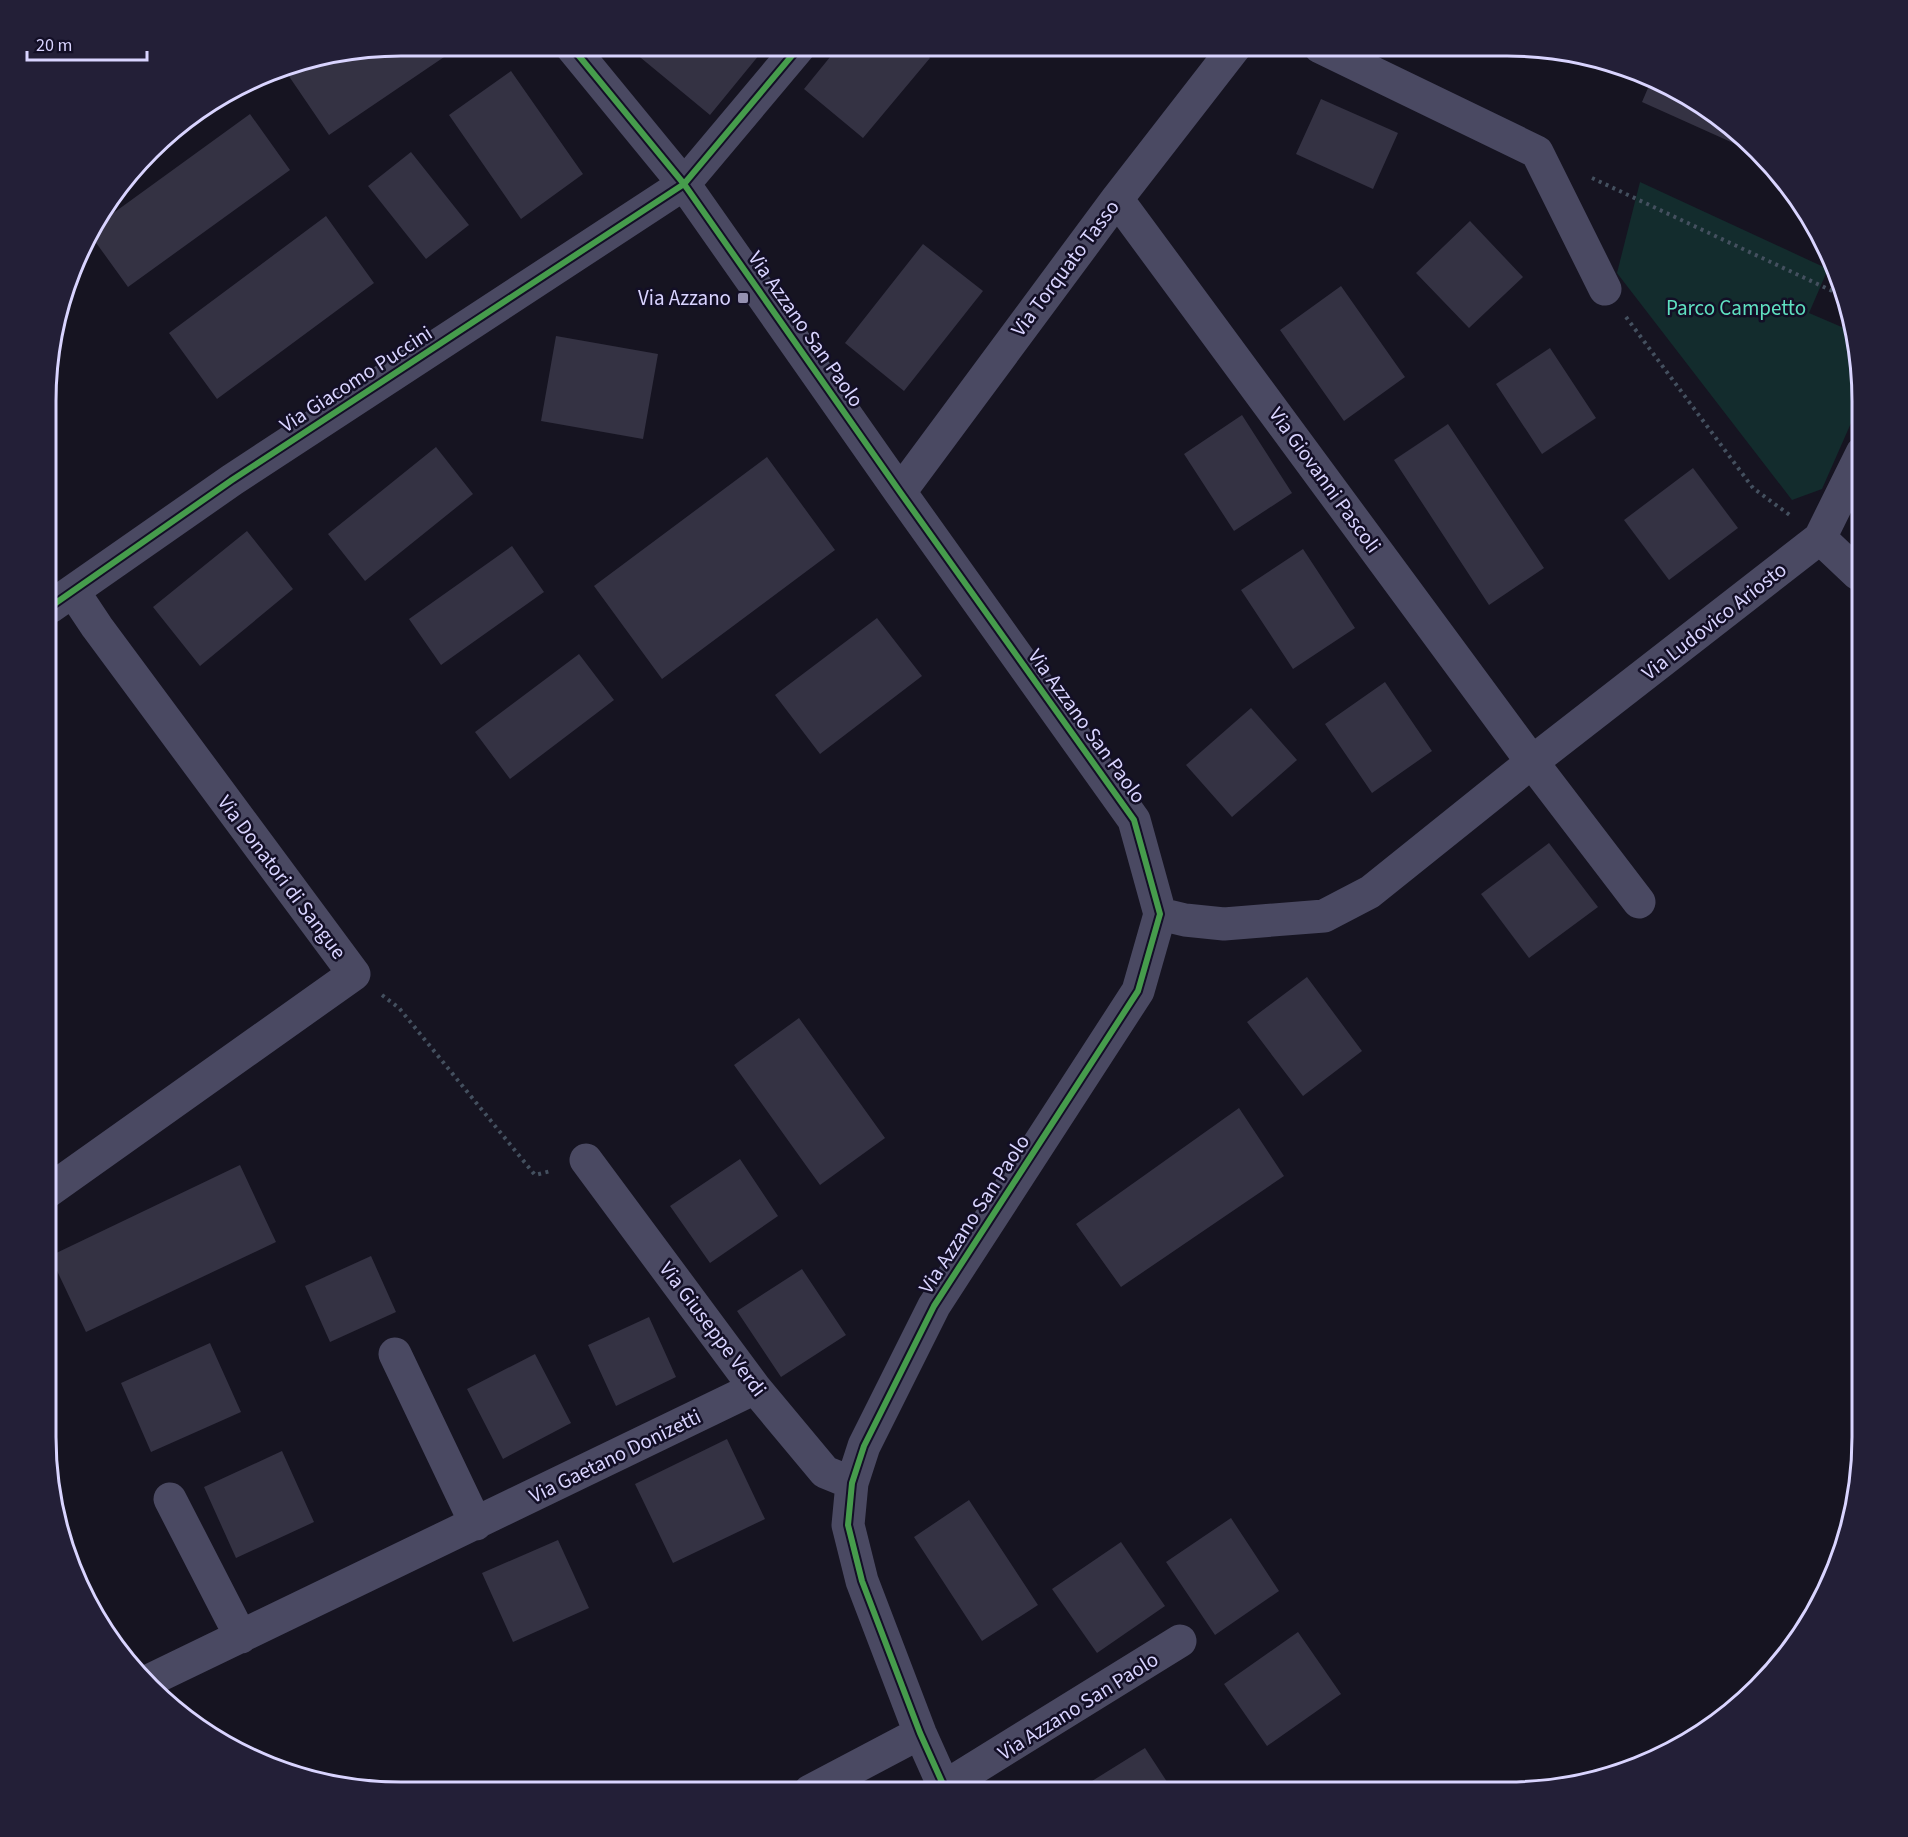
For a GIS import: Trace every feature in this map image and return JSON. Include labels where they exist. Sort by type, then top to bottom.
[{"type":"street","name":"Via Azzano San Paolo","points":[[578,55],[684,184],[1134,820],[1160,914],[1138,991],[934,1306],[864,1446],[852,1483],[848,1525],[862,1581],[934,1773],[1180,1641]]},
{"type":"street","name":"Via Giacomo Puccini","points":[[62,599],[232,480],[684,184],[792,55]]},
{"type":"street","name":"Via Torquato Tasso","points":[[900,492],[1117,198],[1229,55]]},
{"type":"street","points":[[1337,55],[1537,152],[1605,289]]},
{"type":"street","name":"Via Giovanni Pascoli","points":[[1117,198],[1532,762]]},
{"type":"street","name":"Via Ludovico Ariosto","points":[[1160,914],[1185,920],[1224,924],[1324,916],[1370,892],[1532,762],[1820,538],[1852,473]]},
{"type":"street","points":[[1820,538],[1852,567]]},
{"type":"street","name":"Via Donatori di Sangue","points":[[55,1186],[354,974],[104,636],[62,599]]},
{"type":"street","points":[[1532,762],[1639,902]]},
{"type":"street","name":"Via Giuseppe Verdi","points":[[586,1160],[755,1388],[825,1472],[852,1483]]},
{"type":"street","points":[[395,1354],[476,1524]]},
{"type":"street","name":"Via Gaetano Donizetti","points":[[155,1678],[755,1388]]},
{"type":"street","points":[[170,1499],[241,1636]]},
{"type":"street","points":[[872,1782],[934,1773]]},
{"type":"path","points":[[1590,177],[1835,292]]},
{"type":"path","points":[[1605,289],[1753,488],[1820,538]]},
{"type":"path","points":[[354,974],[399,1008],[535,1175],[586,1160]]},
{"type":"green space","name":"Parco Campetto","points":[[1640,182],[1826,268],[1827,271],[1809,313],[1845,328],[1852,378],[1852,421],[1822,489],[1792,500],[1617,273]]},
{"type":"building","points":[[447,55],[329,135],[288,75],[311,67],[356,58]]},
{"type":"building","points":[[637,55],[759,55],[710,115]]},
{"type":"building","points":[[832,55],[927,55],[930,58],[863,138],[804,89]]},
{"type":"building","points":[[511,71],[583,174],[521,219],[449,115]]},
{"type":"building","points":[[1649,86],[1660,91],[1699,114],[1740,146],[1642,102]]},
{"type":"building","points":[[1321,99],[1398,133],[1373,189],[1296,154]]},
{"type":"building","points":[[250,114],[290,170],[128,287],[95,241],[110,216]]},
{"type":"building","points":[[411,152],[469,225],[426,259],[368,186]]},
{"type":"building","points":[[326,216],[374,283],[217,399],[169,333]]},
{"type":"building","points":[[1470,221],[1523,277],[1469,328],[1416,273]]},
{"type":"building","points":[[923,244],[983,291],[904,391],[845,343]]},
{"type":"building","points":[[1341,286],[1405,377],[1344,421],[1280,330]]},
{"type":"building","points":[[556,336],[658,354],[643,439],[541,421]]},
{"type":"building","points":[[1550,348],[1596,418],[1542,454],[1496,384]]},
{"type":"building","points":[[1242,415],[1292,493],[1234,531],[1184,454]]},
{"type":"building","points":[[1448,424],[1544,568],[1489,605],[1394,460]]},
{"type":"building","points":[[436,447],[473,494],[365,581],[328,534]]},
{"type":"building","points":[[767,457],[835,550],[662,679],[594,586]]},
{"type":"building","points":[[1693,468],[1738,528],[1669,580],[1624,520]]},
{"type":"building","points":[[247,531],[293,589],[200,666],[153,607]]},
{"type":"building","points":[[512,546],[544,592],[441,665],[409,619]]},
{"type":"building","points":[[1303,549],[1355,628],[1293,669],[1241,590]]},
{"type":"building","points":[[877,618],[922,676],[820,754],[775,695]]},
{"type":"building","points":[[579,654],[614,700],[510,779],[475,732]]},
{"type":"building","points":[[1385,682],[1432,751],[1372,793],[1325,724]]},
{"type":"building","points":[[1251,708],[1297,760],[1232,817],[1186,765]]},
{"type":"building","points":[[1549,843],[1598,907],[1529,958],[1481,894]]},
{"type":"building","points":[[1307,977],[1362,1051],[1303,1096],[1247,1022]]},
{"type":"building","points":[[799,1018],[885,1138],[820,1185],[734,1065]]},
{"type":"building","points":[[1239,1108],[1284,1176],[1121,1287],[1076,1224]]},
{"type":"building","points":[[740,1159],[778,1216],[710,1263],[670,1206]]},
{"type":"building","points":[[240,1165],[276,1242],[86,1332],[55,1267],[55,1254]]},
{"type":"building","points":[[371,1256],[396,1312],[330,1342],[305,1286]]},
{"type":"building","points":[[802,1269],[846,1335],[781,1377],[737,1311]]},
{"type":"building","points":[[649,1317],[676,1377],[616,1406],[588,1345]]},
{"type":"building","points":[[210,1343],[241,1412],[151,1452],[121,1383]]},
{"type":"building","points":[[535,1354],[571,1423],[503,1459],[467,1389]]},
{"type":"building","points":[[727,1439],[765,1519],[673,1563],[635,1484]]},
{"type":"building","points":[[282,1451],[314,1522],[236,1558],[204,1487]]},
{"type":"building","points":[[969,1500],[1038,1605],[982,1641],[914,1537]]},
{"type":"building","points":[[1231,1518],[1279,1591],[1215,1635],[1166,1562]]},
{"type":"building","points":[[558,1540],[589,1608],[513,1642],[482,1573]]},
{"type":"building","points":[[1121,1542],[1165,1606],[1097,1653],[1052,1589]]},
{"type":"building","points":[[1298,1632],[1341,1694],[1267,1746],[1224,1684]]},
{"type":"building","points":[[1145,1748],[1167,1782],[1090,1782]]},
{"type":"cycle path","points":[[578,55],[684,184],[1134,820],[1160,914],[1138,991],[934,1306],[864,1446],[852,1483],[848,1525],[862,1581],[920,1733],[942,1782]]},
{"type":"cycle path","points":[[55,604],[232,480],[684,184],[792,55]]},
{"type":"place","name":"Via Azzano","points":[[743,298]]}]
